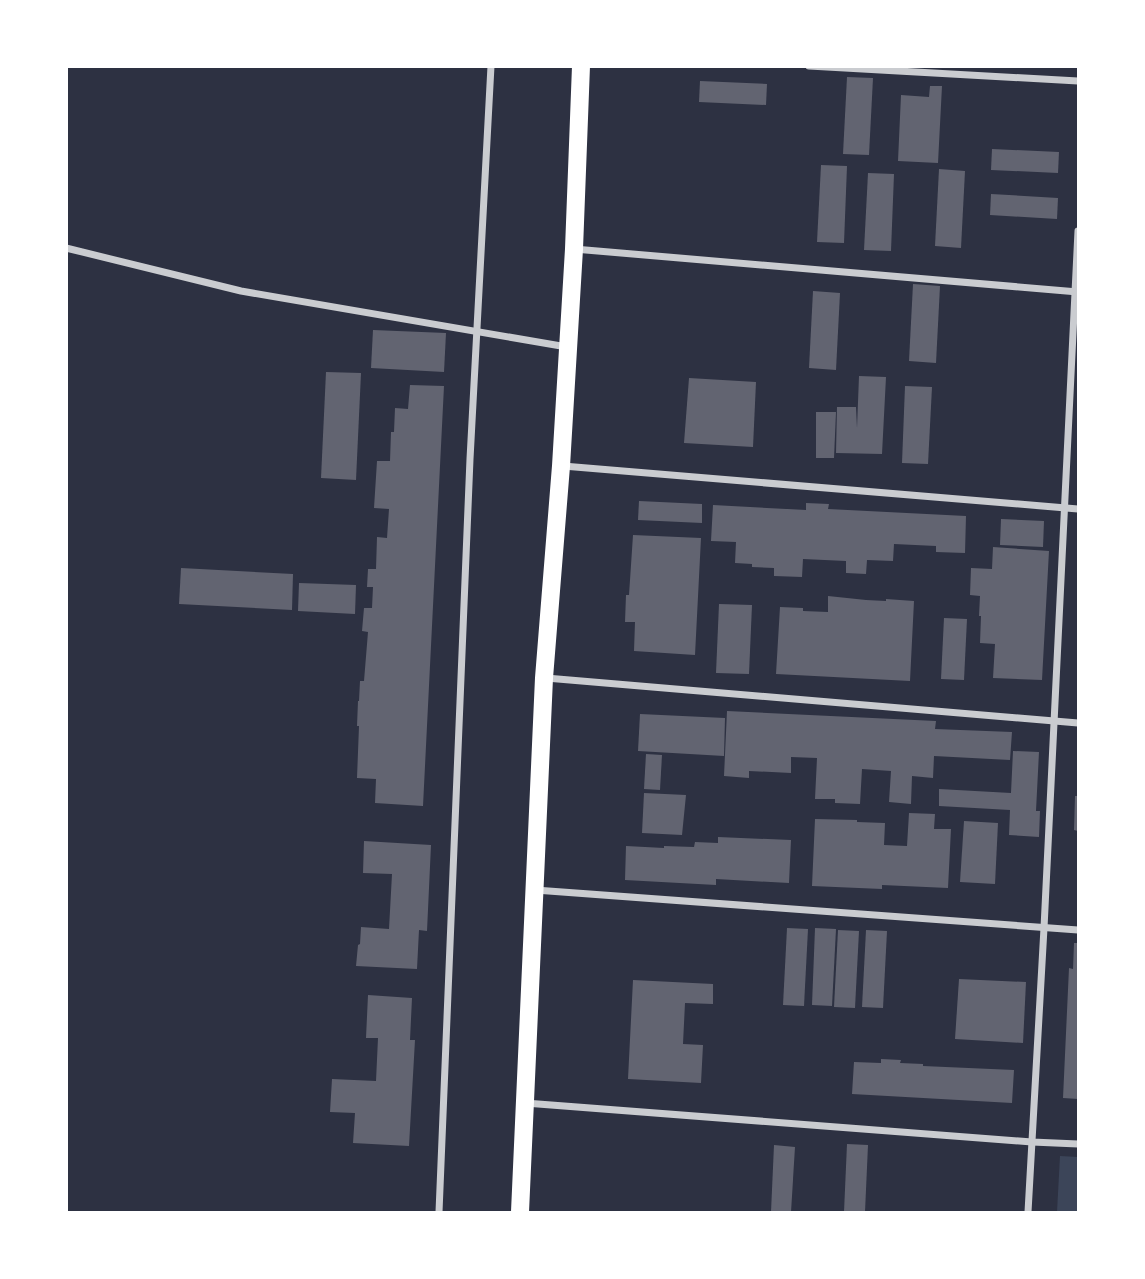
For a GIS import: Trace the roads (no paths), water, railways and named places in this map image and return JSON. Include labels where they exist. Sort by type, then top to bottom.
[{"type":"main road","points":[[520,1213],[544,678],[561,466],[574,250],[581,66]]},
{"type":"street","points":[[439,1213],[468,486],[491,66]]},
{"type":"street","points":[[808,66],[1079,81]]},
{"type":"street","points":[[1028,1213],[1079,231]]},
{"type":"street","points":[[66,248],[240,291],[568,347]]},
{"type":"street","points":[[574,250],[1077,293]]},
{"type":"street","points":[[561,466],[1079,509]]},
{"type":"street","points":[[544,678],[1079,723]]},
{"type":"street","points":[[534,890],[1079,930]]},
{"type":"street","points":[[525,1103],[1079,1144]]}]
